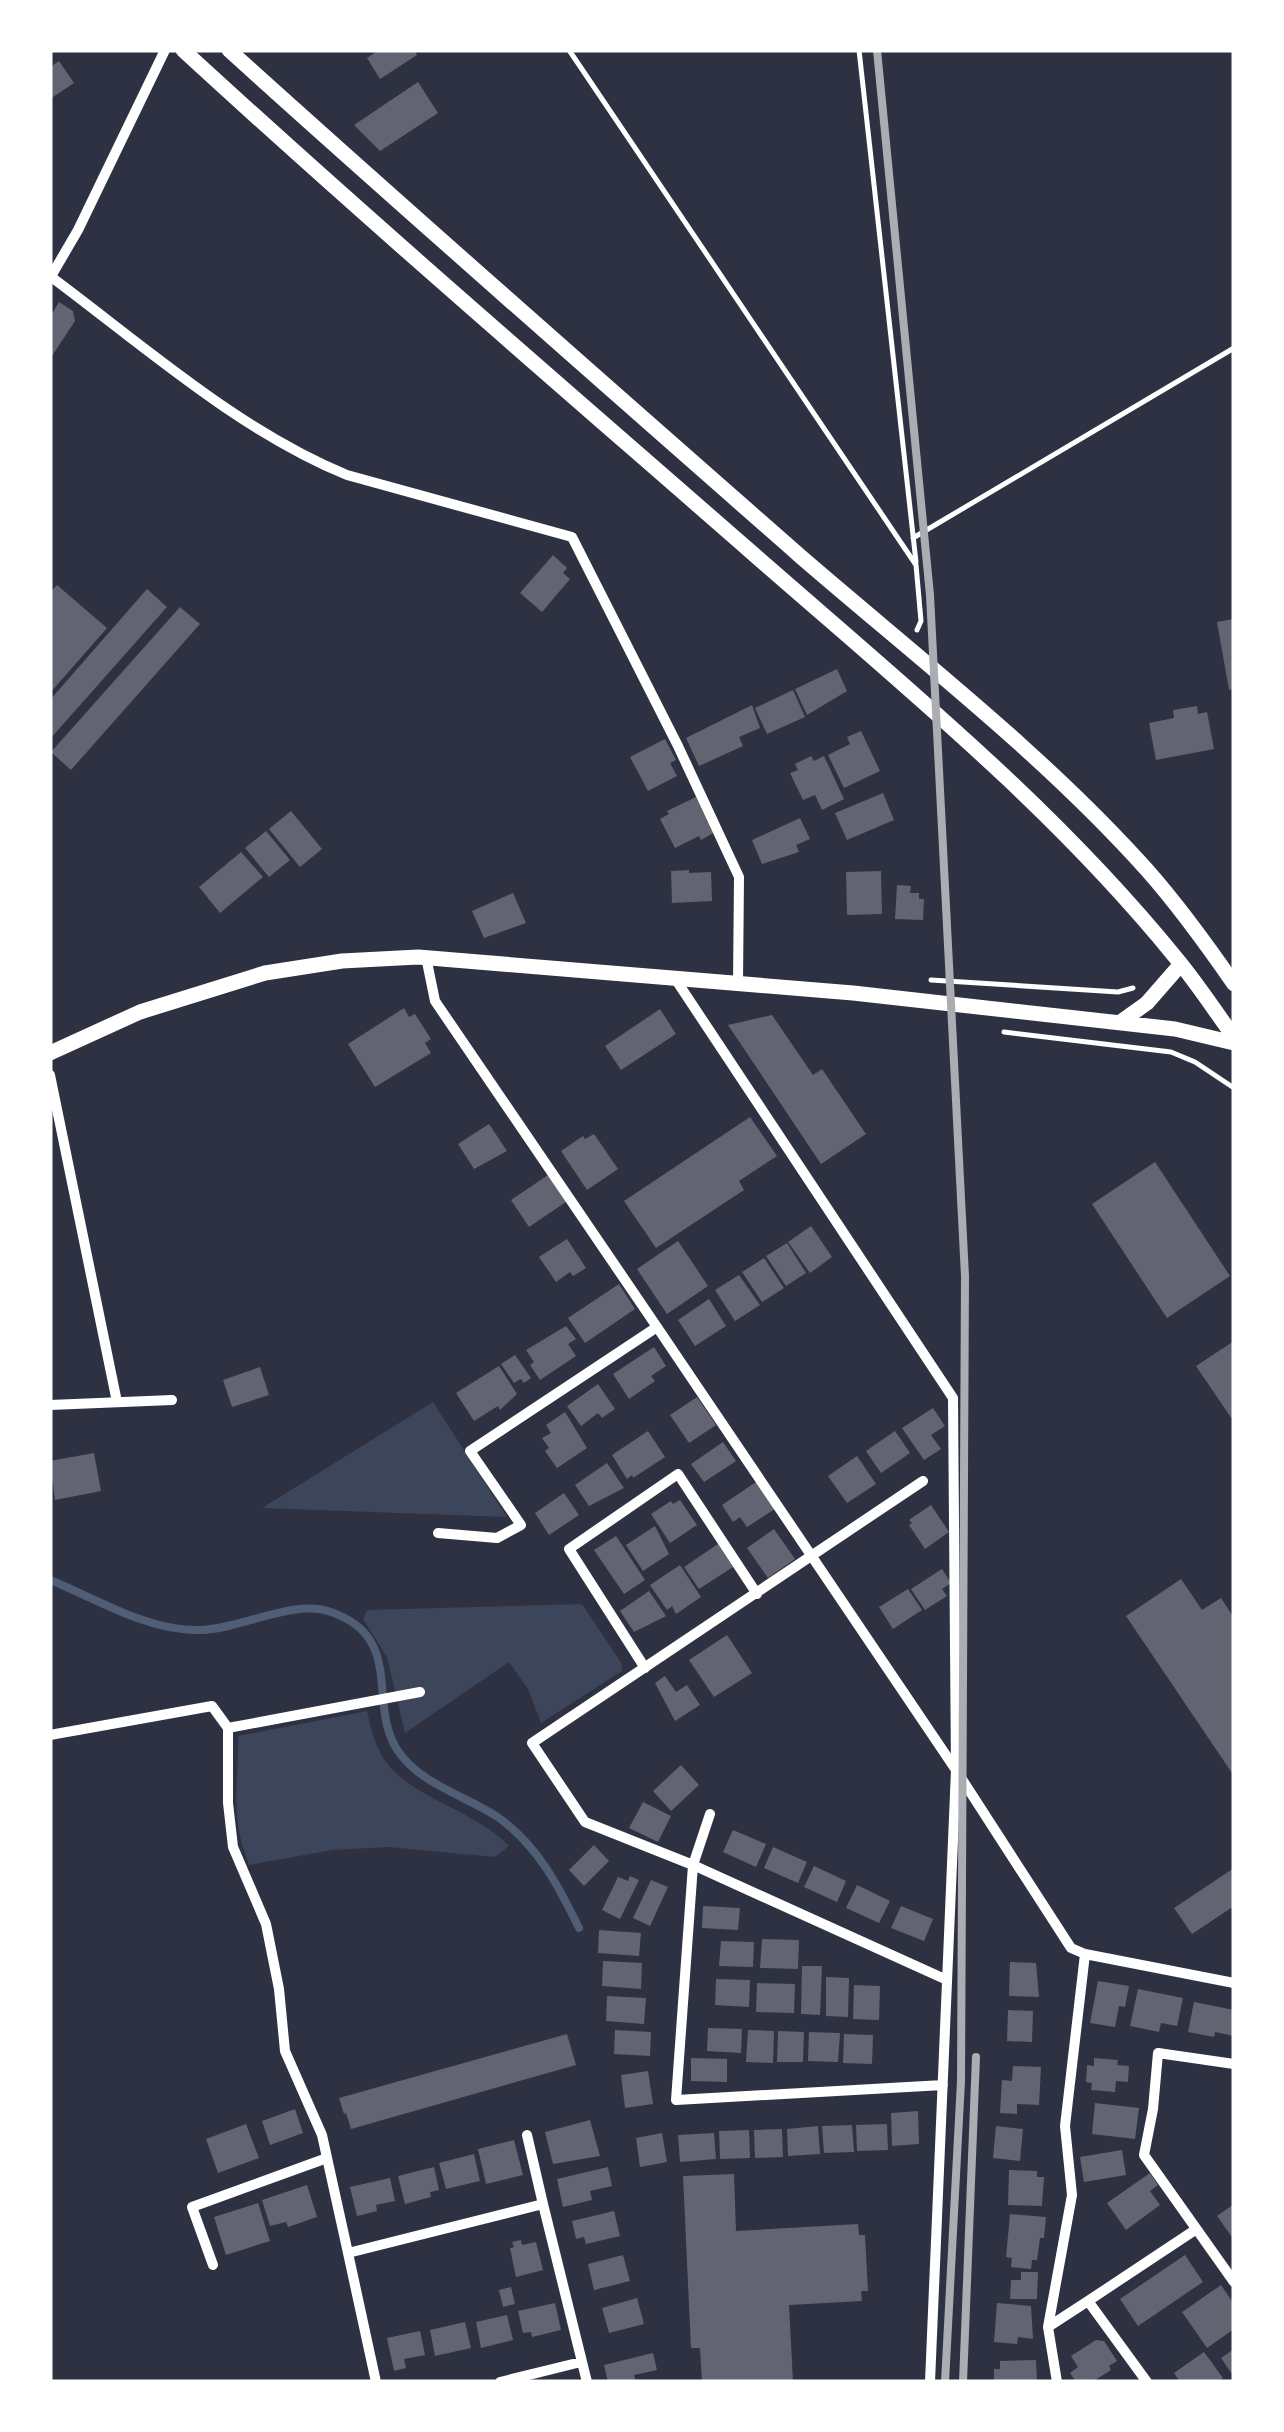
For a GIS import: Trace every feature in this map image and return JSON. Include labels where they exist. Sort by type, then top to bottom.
[{"type":"main road","points":[[183,50],[367,218],[876,660],[1031,800],[1181,964],[1234,1040]]},
{"type":"main road","points":[[229,50],[464,263],[1004,731],[1100,820],[1185,916],[1234,984]]},
{"type":"main road","points":[[50,1052],[140,1012],[265,973],[342,961],[426,957],[738,982],[1174,1029],[1234,1040]]},
{"type":"main road","points":[[1120,1023],[1147,1004],[1181,964]]},
{"type":"street","points":[[165,50],[78,230],[50,277],[236,414],[316,462],[348,475],[572,536],[739,876],[738,982]]},
{"type":"street","points":[[426,957],[434,1001],[956,1770],[1071,1948],[1234,1983]]},
{"type":"street","points":[[674,976],[952,1398],[956,1770],[930,2382]]},
{"type":"street","points":[[50,1075],[117,1402]]},
{"type":"street","points":[[438,1533],[497,1538],[521,1525],[470,1451],[657,1327]]},
{"type":"street","points":[[50,1405],[172,1400]]},
{"type":"street","points":[[645,1668],[569,1549],[678,1474],[756,1594]]},
{"type":"street","points":[[923,1481],[532,1743],[585,1822],[694,1865],[947,1980]]},
{"type":"street","points":[[228,1728],[420,1692]]},
{"type":"street","points":[[50,1735],[212,1706],[228,1728],[228,1803],[234,1848],[266,1924],[279,1989],[284,2051],[322,2134],[376,2382]]},
{"type":"street","points":[[710,1814],[694,1865],[676,2100],[943,2085]]},
{"type":"street","points":[[1057,2382],[1048,2327],[1072,2195],[1065,2126],[1085,1954]]},
{"type":"street","points":[[1234,2064],[1158,2053],[1154,2109],[1144,2155],[1234,2282]]},
{"type":"street","points":[[527,2135],[586,2382]]},
{"type":"street","points":[[214,2265],[192,2207],[327,2158]]},
{"type":"street","points":[[348,2253],[543,2204]]},
{"type":"street","points":[[1048,2327],[1195,2230]]},
{"type":"street","points":[[1088,2301],[1147,2382]]},
{"type":"street","points":[[500,2382],[581,2362]]},
{"type":"path","points":[[569,50],[916,565]]},
{"type":"path","points":[[859,50],[922,621],[908,650]]},
{"type":"path","points":[[912,538],[1234,348]]},
{"type":"path","points":[[998,1032],[1171,1052],[1195,1062],[1234,1088]]},
{"type":"shaded area","points":[[433,1402],[507,1517],[262,1508]]},
{"type":"shaded area","points":[[582,1604],[622,1664],[622,1671],[541,1723],[528,1689],[509,1662],[405,1733],[387,1657],[363,1619],[367,1610]]},
{"type":"shaded area","points":[[367,1711],[379,1750],[398,1775],[480,1823],[509,1846],[495,1857],[388,1847],[333,1850],[249,1865],[237,1815],[238,1736]]},
{"type":"building","points":[[379,50],[414,50],[417,55],[380,79],[367,58]]},
{"type":"building","points":[[59,61],[74,83],[50,99],[50,67]]},
{"type":"building","points":[[418,82],[438,113],[380,151],[354,125]]},
{"type":"building","points":[[59,302],[73,311],[75,321],[50,359],[50,317]]},
{"type":"building","points":[[553,555],[567,568],[563,573],[570,579],[542,612],[520,593]]},
{"type":"building","points":[[57,585],[107,628],[50,693],[50,593]]},
{"type":"building","points":[[147,589],[167,607],[50,739],[50,700]]},
{"type":"building","points":[[180,607],[200,624],[71,770],[51,752]]},
{"type":"building","points":[[1233,619],[1234,689],[1229,690],[1217,622]]},
{"type":"building","points":[[837,669],[847,691],[807,715],[795,689]]},
{"type":"building","points":[[793,690],[805,717],[767,734],[755,708]]},
{"type":"building","points":[[752,705],[760,728],[739,737],[743,746],[699,766],[686,738]]},
{"type":"building","points":[[1197,706],[1198,714],[1207,712],[1214,749],[1156,760],[1149,723],[1174,718],[1173,710]]},
{"type":"building","points":[[861,731],[880,771],[844,788],[828,755],[850,744],[847,737]]},
{"type":"building","points":[[665,739],[676,760],[670,763],[677,776],[648,791],[630,757]]},
{"type":"building","points":[[811,756],[814,761],[824,756],[844,799],[822,810],[815,795],[803,800],[790,773],[798,770],[795,764]]},
{"type":"building","points":[[883,793],[894,820],[847,840],[835,813]]},
{"type":"building","points":[[696,797],[713,833],[675,848],[660,819],[669,814],[667,811]]},
{"type":"building","points":[[291,811],[322,849],[300,867],[269,829]]},
{"type":"building","points":[[800,818],[810,839],[796,845],[799,852],[762,864],[752,840]]},
{"type":"building","points":[[266,831],[290,860],[269,877],[245,848]]},
{"type":"building","points":[[241,852],[263,877],[220,913],[199,887]]},
{"type":"building","points":[[671,871],[711,872],[712,901],[672,903]]},
{"type":"building","points":[[881,871],[882,914],[847,915],[846,872]]},
{"type":"building","points":[[897,885],[911,886],[910,893],[919,893],[919,899],[924,899],[923,920],[895,919]]},
{"type":"building","points":[[513,893],[526,923],[484,938],[472,911]]},
{"type":"building","points":[[404,1008],[409,1017],[415,1014],[431,1039],[425,1043],[431,1053],[375,1087],[348,1044]]},
{"type":"building","points":[[660,1009],[676,1034],[621,1070],[605,1046]]},
{"type":"building","points":[[772,1015],[813,1075],[822,1069],[866,1134],[821,1164],[728,1025]]},
{"type":"building","points":[[750,1117],[777,1156],[739,1181],[744,1190],[656,1248],[624,1201]]},
{"type":"building","points":[[489,1124],[507,1151],[474,1169],[458,1144]]},
{"type":"building","points":[[594,1134],[618,1169],[587,1190],[561,1151],[583,1136],[585,1139]]},
{"type":"building","points":[[1155,1162],[1230,1276],[1167,1318],[1092,1204]]},
{"type":"building","points":[[548,1175],[566,1202],[529,1227],[511,1200]]},
{"type":"building","points":[[811,1226],[832,1257],[810,1273],[788,1242]]},
{"type":"building","points":[[567,1239],[586,1268],[573,1276],[570,1272],[556,1282],[539,1257]]},
{"type":"building","points":[[678,1241],[708,1286],[667,1314],[637,1269]]},
{"type":"building","points":[[787,1243],[806,1273],[786,1286],[766,1256]]},
{"type":"building","points":[[764,1258],[784,1288],[762,1302],[742,1272]]},
{"type":"building","points":[[739,1275],[760,1305],[735,1321],[715,1290]]},
{"type":"building","points":[[619,1284],[635,1309],[585,1343],[568,1318]]},
{"type":"building","points":[[709,1299],[726,1326],[695,1346],[678,1320]]},
{"type":"building","points":[[566,1326],[576,1339],[568,1344],[576,1356],[540,1380],[526,1350]]},
{"type":"building","points":[[1234,1341],[1234,1422],[1196,1366]]},
{"type":"building","points":[[654,1347],[666,1366],[651,1376],[655,1381],[629,1399],[613,1374]]},
{"type":"building","points":[[515,1355],[531,1378],[524,1383],[521,1379],[514,1383],[501,1364]]},
{"type":"building","points":[[499,1366],[517,1394],[500,1410],[498,1406],[474,1421],[456,1393]]},
{"type":"building","points":[[260,1367],[269,1395],[232,1407],[223,1380]]},
{"type":"building","points":[[598,1384],[615,1409],[602,1418],[598,1413],[581,1426],[567,1406]]},
{"type":"building","points":[[697,1397],[716,1425],[689,1443],[670,1415]]},
{"type":"building","points":[[933,1408],[945,1426],[931,1435],[941,1449],[924,1460],[902,1428]]},
{"type":"building","points":[[565,1412],[587,1448],[557,1468],[545,1451],[549,1448],[542,1438],[551,1433],[546,1425]]},
{"type":"building","points":[[648,1431],[665,1457],[627,1479],[612,1455]]},
{"type":"building","points":[[895,1431],[910,1453],[881,1473],[866,1451]]},
{"type":"building","points":[[723,1442],[736,1461],[704,1482],[691,1464]]},
{"type":"building","points":[[94,1453],[101,1491],[55,1500],[50,1461]]},
{"type":"building","points":[[857,1456],[876,1484],[847,1503],[828,1476]]},
{"type":"building","points":[[607,1463],[624,1488],[589,1506],[575,1485]]},
{"type":"building","points":[[756,1482],[775,1509],[747,1527],[740,1517],[733,1522],[722,1505]]},
{"type":"building","points":[[564,1493],[579,1515],[549,1535],[535,1513]]},
{"type":"building","points":[[680,1500],[697,1525],[670,1543],[651,1514],[671,1501],[673,1504]]},
{"type":"building","points":[[931,1505],[949,1532],[925,1549],[909,1520]]},
{"type":"building","points":[[655,1526],[669,1554],[643,1571],[626,1545]]},
{"type":"building","points":[[774,1529],[795,1559],[768,1578],[747,1548]]},
{"type":"building","points":[[616,1536],[645,1580],[624,1594],[594,1550]]},
{"type":"building","points":[[718,1544],[733,1567],[699,1589],[684,1567]]},
{"type":"building","points":[[680,1565],[701,1597],[676,1614],[672,1606],[667,1610],[650,1585]]},
{"type":"building","points":[[942,1569],[951,1583],[942,1589],[947,1596],[925,1610],[911,1589]]},
{"type":"building","points":[[1181,1579],[1202,1610],[1221,1598],[1234,1618],[1234,1776],[1126,1616]]},
{"type":"building","points":[[908,1589],[922,1610],[893,1629],[879,1607]]},
{"type":"building","points":[[649,1591],[666,1616],[634,1632],[620,1611]]},
{"type":"building","points":[[727,1635],[752,1673],[714,1697],[689,1660]]},
{"type":"building","points":[[665,1676],[676,1692],[687,1685],[700,1705],[675,1721],[655,1683]]},
{"type":"building","points":[[681,1765],[699,1785],[671,1811],[653,1791]]},
{"type":"building","points":[[643,1802],[671,1816],[658,1842],[629,1828]]},
{"type":"building","points":[[733,1830],[766,1844],[756,1867],[723,1852]]},
{"type":"building","points":[[594,1845],[609,1861],[584,1886],[569,1870]]},
{"type":"building","points":[[773,1847],[807,1862],[798,1883],[764,1868]]},
{"type":"building","points":[[814,1866],[846,1881],[837,1902],[804,1887]]},
{"type":"building","points":[[1234,1868],[1234,1906],[1192,1934],[1174,1908]]},
{"type":"building","points":[[630,1876],[639,1880],[620,1919],[602,1910],[618,1877],[628,1881]]},
{"type":"building","points":[[651,1880],[668,1887],[650,1926],[633,1918]]},
{"type":"building","points":[[857,1885],[890,1901],[879,1923],[846,1908]]},
{"type":"building","points":[[703,1906],[740,1908],[738,1930],[702,1928]]},
{"type":"building","points":[[901,1906],[933,1919],[924,1941],[891,1928]]},
{"type":"building","points":[[599,1930],[641,1933],[639,1956],[598,1953]]},
{"type":"building","points":[[762,1939],[799,1940],[798,1969],[760,1968]]},
{"type":"building","points":[[721,1941],[754,1942],[753,1967],[719,1966]]},
{"type":"building","points":[[603,1961],[642,1963],[641,1989],[602,1986]]},
{"type":"building","points":[[1010,1962],[1036,1963],[1039,1997],[1009,1996]]},
{"type":"building","points":[[802,1966],[822,1966],[820,2015],[801,2014]]},
{"type":"building","points":[[826,1977],[849,1978],[848,2017],[826,2016]]},
{"type":"building","points":[[716,1979],[750,1980],[749,2007],[715,2005]]},
{"type":"building","points":[[1098,1981],[1129,1986],[1125,2007],[1119,2006],[1115,2027],[1090,2023]]},
{"type":"building","points":[[757,1983],[795,1984],[794,2013],[756,2012]]},
{"type":"building","points":[[854,1985],[880,1986],[879,2020],[853,2019]]},
{"type":"building","points":[[1138,1989],[1183,1998],[1177,2026],[1161,2023],[1159,2032],[1130,2026]]},
{"type":"building","points":[[607,1996],[646,1998],[644,2024],[606,2021]]},
{"type":"building","points":[[1194,2002],[1234,2010],[1234,2036],[1188,2032]]},
{"type":"building","points":[[1008,2010],[1033,2011],[1032,2042],[1007,2041]]},
{"type":"building","points":[[708,2028],[742,2029],[741,2053],[707,2051]]},
{"type":"building","points":[[615,2030],[651,2032],[650,2056],[614,2054]]},
{"type":"building","points":[[748,2030],[774,2031],[773,2063],[746,2062]]},
{"type":"building","points":[[778,2031],[804,2032],[803,2062],[777,2062]]},
{"type":"building","points":[[809,2032],[840,2033],[838,2062],[808,2061]]},
{"type":"building","points":[[567,2034],[576,2065],[351,2129],[344,2114],[339,2098]]},
{"type":"building","points":[[844,2034],[873,2035],[872,2064],[843,2063]]},
{"type":"building","points":[[691,2058],[727,2059],[727,2082],[691,2081]]},
{"type":"building","points":[[1094,2058],[1118,2060],[1117,2065],[1129,2066],[1128,2082],[1116,2081],[1115,2092],[1091,2090],[1092,2083],[1086,2082],[1087,2065],[1094,2066]]},
{"type":"building","points":[[1013,2066],[1041,2067],[1039,2105],[1017,2104],[1017,2114],[1000,2113],[1002,2080],[1012,2081]]},
{"type":"building","points":[[648,2071],[653,2104],[625,2108],[621,2075]]},
{"type":"building","points":[[1095,2103],[1139,2108],[1135,2139],[1092,2134]]},
{"type":"building","points":[[295,2109],[303,2133],[270,2145],[262,2121]]},
{"type":"building","points":[[918,2111],[919,2144],[892,2146],[891,2113]]},
{"type":"building","points":[[590,2120],[600,2156],[553,2164],[545,2132]]},
{"type":"building","points":[[246,2124],[259,2158],[218,2173],[206,2139]]},
{"type":"building","points":[[887,2124],[888,2150],[857,2151],[856,2125]]},
{"type":"building","points":[[852,2125],[854,2152],[824,2153],[822,2126]]},
{"type":"building","points":[[818,2126],[820,2154],[788,2156],[787,2129]]},
{"type":"building","points":[[996,2126],[1023,2129],[1020,2161],[993,2158]]},
{"type":"building","points":[[782,2129],[783,2157],[755,2158],[754,2130]]},
{"type":"building","points":[[749,2130],[750,2158],[720,2159],[719,2131]]},
{"type":"building","points":[[662,2133],[667,2162],[640,2167],[636,2138]]},
{"type":"building","points":[[714,2133],[716,2159],[680,2162],[678,2135]]},
{"type":"building","points":[[514,2140],[523,2175],[486,2184],[478,2149]]},
{"type":"building","points":[[1122,2150],[1126,2175],[1084,2182],[1080,2157]]},
{"type":"building","points":[[474,2154],[480,2181],[446,2189],[439,2163]]},
{"type":"building","points":[[434,2167],[439,2190],[430,2192],[431,2197],[405,2204],[398,2176]]},
{"type":"building","points":[[608,2167],[612,2186],[590,2191],[592,2200],[563,2207],[557,2179]]},
{"type":"building","points":[[1009,2170],[1037,2171],[1037,2177],[1044,2177],[1042,2206],[1008,2205]]},
{"type":"building","points":[[1150,2173],[1158,2185],[1150,2191],[1160,2205],[1126,2230],[1107,2203]]},
{"type":"building","points":[[734,2174],[736,2231],[858,2224],[859,2235],[865,2235],[868,2291],[861,2291],[862,2301],[789,2305],[793,2382],[702,2382],[700,2348],[691,2348],[683,2176]]},
{"type":"building","points":[[390,2178],[395,2201],[376,2205],[377,2211],[357,2216],[350,2187]]},
{"type":"building","points":[[307,2185],[317,2217],[288,2227],[286,2222],[270,2226],[262,2200]]},
{"type":"building","points":[[258,2203],[270,2241],[226,2255],[214,2217]]},
{"type":"building","points":[[1234,2204],[1234,2240],[1217,2216]]},
{"type":"building","points":[[614,2211],[620,2236],[586,2244],[584,2237],[576,2239],[572,2221]]},
{"type":"building","points":[[1010,2214],[1046,2217],[1044,2238],[1040,2238],[1037,2260],[1032,2260],[1031,2269],[1011,2267],[1012,2258],[1006,2257]]},
{"type":"building","points":[[521,2240],[522,2245],[536,2242],[543,2270],[516,2277],[510,2248],[514,2247],[512,2242]]},
{"type":"building","points":[[623,2255],[630,2281],[594,2290],[588,2264]]},
{"type":"building","points":[[1185,2255],[1203,2282],[1138,2326],[1120,2299]]},
{"type":"building","points":[[1021,2272],[1038,2272],[1037,2299],[1010,2299],[1011,2280],[1021,2280]]},
{"type":"building","points":[[1221,2285],[1234,2304],[1234,2329],[1207,2348],[1182,2312]]},
{"type":"building","points":[[511,2287],[515,2304],[503,2307],[499,2290]]},
{"type":"building","points":[[637,2298],[644,2324],[609,2333],[602,2308]]},
{"type":"building","points":[[555,2303],[561,2330],[532,2337],[531,2332],[523,2333],[518,2311]]},
{"type":"building","points":[[997,2303],[1031,2306],[1033,2339],[1018,2337],[1017,2344],[994,2342]]},
{"type":"building","points":[[507,2315],[513,2340],[481,2348],[476,2322]]},
{"type":"building","points":[[465,2322],[471,2348],[435,2356],[430,2330]]},
{"type":"building","points":[[420,2331],[425,2355],[404,2359],[406,2368],[394,2371],[387,2338]]},
{"type":"building","points":[[1096,2340],[1104,2341],[1117,2361],[1109,2366],[1111,2370],[1092,2382],[1076,2382],[1070,2373],[1078,2367],[1071,2356]]},
{"type":"building","points":[[1234,2349],[1234,2377],[1221,2358]]},
{"type":"building","points":[[1204,2352],[1223,2378],[1218,2382],[1180,2382],[1174,2373]]},
{"type":"building","points":[[653,2353],[657,2370],[634,2375],[636,2382],[608,2382],[604,2365]]},
{"type":"building","points":[[1036,2360],[1037,2382],[994,2382],[994,2369],[1000,2369],[1000,2361]]},
{"type":"waterway","points":[[50,1580],[124,1613],[182,1629],[216,1628],[298,1609],[328,1611],[352,1622],[368,1637],[376,1654],[389,1733],[398,1751],[419,1773],[513,1829],[546,1868],[579,1928]]},
{"type":"railway","points":[[877,50],[930,595],[965,1276],[961,2081],[945,2382]]},
{"type":"railway","points":[[963,2382],[976,2057]]}]
